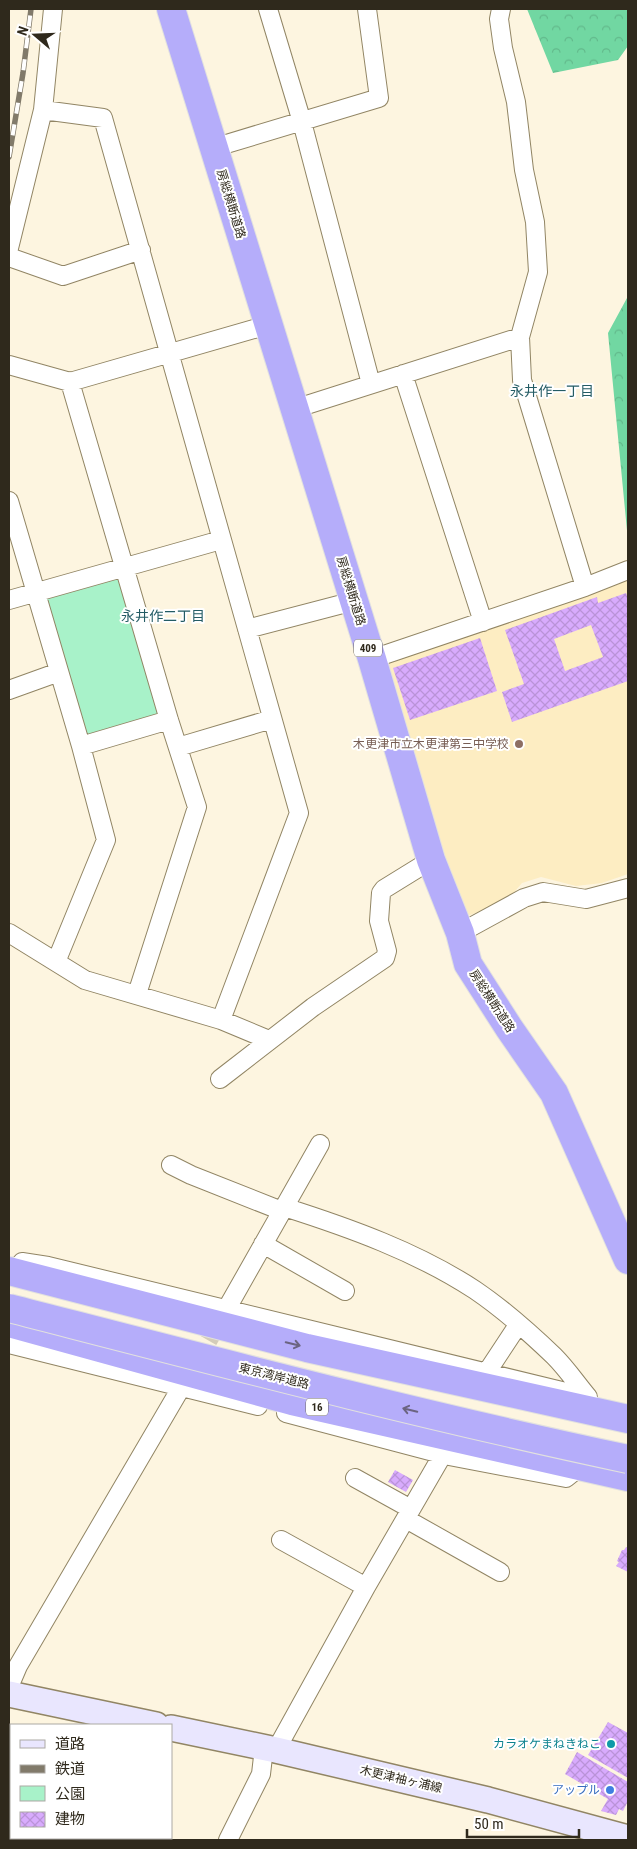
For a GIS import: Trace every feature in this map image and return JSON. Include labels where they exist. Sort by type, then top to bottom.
[{"type":"highway","name":"房総横断道路","points":[[171,9],[354,601],[431,860],[460,933],[468,964],[554,1093],[628,1260]]},
{"type":"highway","points":[[9,1271],[307,1348],[592,1405],[628,1419]]},
{"type":"highway","name":"東京湾岸道路","points":[[9,1290],[69,1308],[314,1368],[507,1414],[628,1439]]},
{"type":"highway","name":"東京湾岸道路","points":[[9,1308],[328,1390],[506,1433],[628,1459]]},
{"type":"highway","name":"16","points":[[9,1323],[292,1401],[628,1477]]},
{"type":"main road","points":[[9,1694],[151,1724]]},
{"type":"main road","name":"木更津袖ヶ浦線","points":[[172,1728],[488,1800],[628,1838]]},
{"type":"street","points":[[9,248],[43,110],[53,9]]},
{"type":"street","points":[[268,9],[302,122],[371,384]]},
{"type":"street","points":[[214,148],[379,98],[367,9]]},
{"type":"street","points":[[501,9],[499,19],[516,102],[524,170],[535,222],[538,272],[520,336],[522,380],[584,587]]},
{"type":"street","points":[[43,110],[103,118],[299,813],[221,1020]]},
{"type":"street","points":[[9,257],[63,276],[141,250]]},
{"type":"street","points":[[9,365],[70,382],[268,326]]},
{"type":"street","points":[[294,408],[520,336]]},
{"type":"street","points":[[403,374],[483,622]]},
{"type":"street","points":[[70,382],[169,720],[197,807],[137,994]]},
{"type":"street","points":[[10,510],[81,746],[106,840],[56,962]]},
{"type":"street","points":[[9,600],[221,540]]},
{"type":"street","points":[[372,660],[628,570]]},
{"type":"street","points":[[247,629],[354,601]]},
{"type":"street","points":[[9,690],[59,672]]},
{"type":"street","points":[[81,746],[169,720]]},
{"type":"street","points":[[178,747],[272,720]]},
{"type":"street","points":[[220,1078],[313,1007],[385,958],[387,951],[379,920],[381,893],[384,889],[431,860]]},
{"type":"street","points":[[460,933],[524,898],[543,892],[586,899],[628,888]]},
{"type":"street","points":[[9,933],[85,980],[221,1020],[269,1040]]},
{"type":"street","points":[[226,1310],[320,1144]]},
{"type":"street","points":[[171,1165],[191,1175],[283,1209],[349,1229],[412,1255],[476,1291],[555,1357],[592,1405]]},
{"type":"street","points":[[263,1244],[345,1291]]},
{"type":"street","points":[[9,1260],[48,1266],[487,1372],[592,1405]]},
{"type":"street","points":[[487,1372],[518,1325]]},
{"type":"street","points":[[9,1344],[182,1386],[444,1454],[566,1478],[581,1466]]},
{"type":"street","points":[[9,1687],[18,1666],[182,1386]]},
{"type":"street","points":[[228,1840],[261,1774],[270,1749],[444,1454]]},
{"type":"street","points":[[354,1478],[500,1572]]},
{"type":"street","points":[[281,1540],[366,1586]]},
{"type":"shaded area","name":"木更津市立木更津第三中学校","points":[[628,580],[628,874],[602,883],[576,886],[541,877],[522,883],[502,903],[470,915],[461,913],[387,663]]},
{"type":"green space","points":[[527,9],[628,9],[628,46],[618,60],[553,73]]},
{"type":"green space","points":[[628,298],[628,541],[608,333]]},
{"type":"green space","points":[[124,567],[169,720],[81,746],[36,592]]},
{"type":"building","points":[[626,593],[628,598],[628,681],[512,722],[502,692],[524,684],[505,630],[597,597],[598,603]],"holes":[[[591,625],[603,657],[565,671],[554,639]]]},
{"type":"building","points":[[480,638],[497,691],[410,720],[393,668]]},
{"type":"building","points":[[395,1470],[413,1480],[406,1492],[388,1482]]},
{"type":"building","points":[[626,1547],[628,1548],[628,1572],[616,1566],[622,1550]]},
{"type":"building","name":"カラオケまねきねこ","points":[[608,1722],[628,1733],[628,1778],[588,1755]]},
{"type":"building","name":"アップル","points":[[577,1752],[628,1782],[628,1801],[623,1811],[619,1809],[616,1815],[601,1811],[608,1799],[565,1774]]},
{"type":"tunnel","points":[[195,1364],[222,1317]]},
{"type":"railway","points":[[9,157],[31,9]]},
{"type":"place","name":"木更津市立木更津第三中学校","points":[[519,744]]},
{"type":"place","name":"カラオケまねきねこ","points":[[611,1744]]},
{"type":"place","name":"アップル","points":[[610,1790]]},
{"type":"district","name":"永井作一丁目","points":[[552,391]]},
{"type":"district","name":"永井作二丁目","points":[[163,616]]}]
